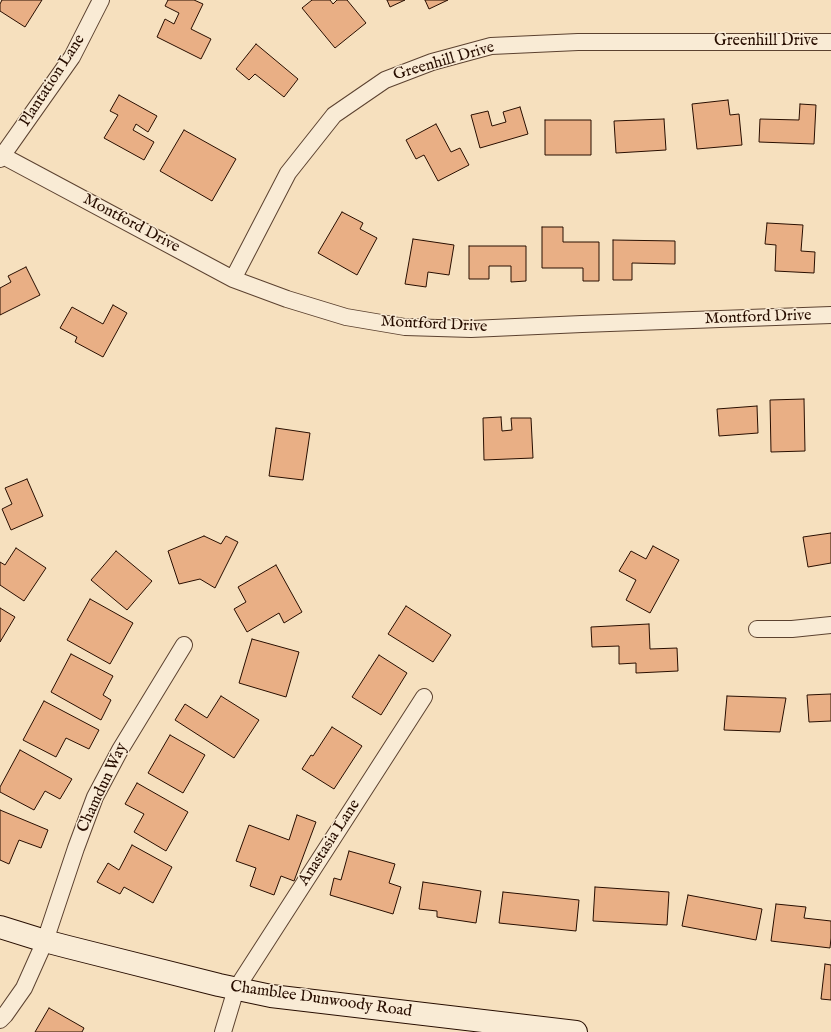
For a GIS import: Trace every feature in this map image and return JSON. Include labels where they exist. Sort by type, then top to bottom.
[{"type":"street","name":"Plantation Lane","points":[[2,158],[72,57],[101,0]]},
{"type":"street","name":"Greenhill Drive","points":[[233,279],[288,174],[334,115],[385,80],[432,62],[490,46],[578,42],[831,42]]},
{"type":"street","name":"Montford Drive","points":[[2,158],[233,279],[287,299],[346,317],[405,327],[471,329],[831,315]]},
{"type":"street","points":[[757,629],[792,629],[831,625]]},
{"type":"street","name":"Chamdun Way","points":[[0,1020],[24,988],[45,941],[76,848],[96,797],[120,750],[184,645]]},
{"type":"street","name":"Anastasia Lane","points":[[223,1032],[236,989],[424,697]]},
{"type":"street","name":"Chamblee Dunwoody Road","points":[[0,927],[45,941],[219,985],[271,996],[576,1032]]},
{"type":"building","points":[[2,0],[42,0],[25,27],[0,11],[0,4]]},
{"type":"building","points":[[168,0],[194,0],[203,4],[191,29],[211,39],[201,59],[157,37],[165,19],[174,24],[179,13],[165,6]]},
{"type":"building","points":[[312,0],[330,0],[333,4],[337,0],[347,0],[366,23],[335,48],[302,8]]},
{"type":"building","points":[[387,0],[405,0],[390,7]]},
{"type":"building","points":[[425,0],[448,0],[429,9]]},
{"type":"building","points":[[256,44],[298,79],[284,97],[255,74],[249,80],[236,69]]},
{"type":"building","points":[[119,95],[157,116],[148,132],[136,124],[133,130],[154,142],[144,160],[104,138],[118,115],[110,111]]},
{"type":"building","points":[[728,100],[730,115],[739,114],[742,145],[697,149],[692,104]]},
{"type":"building","points":[[800,104],[816,105],[814,144],[759,142],[760,119],[799,120]]},
{"type":"building","points":[[520,107],[528,134],[480,148],[471,115],[488,111],[492,126],[506,122],[503,112]]},
{"type":"building","points":[[664,119],[666,150],[616,153],[614,121]]},
{"type":"building","points":[[545,120],[591,120],[591,155],[545,155]]},
{"type":"building","points":[[436,124],[451,152],[460,148],[469,165],[438,181],[424,155],[416,159],[406,140]]},
{"type":"building","points":[[184,130],[236,159],[212,201],[160,171]]},
{"type":"building","points":[[342,212],[363,223],[360,229],[377,238],[357,275],[318,253]]},
{"type":"building","points":[[767,223],[803,225],[801,251],[815,252],[814,273],[775,271],[776,245],[765,244]]},
{"type":"building","points":[[542,227],[563,227],[563,242],[599,242],[599,281],[583,281],[583,268],[542,268]]},
{"type":"building","points":[[413,239],[454,245],[449,275],[428,272],[426,287],[405,284]]},
{"type":"building","points":[[613,240],[675,241],[675,264],[632,263],[632,280],[613,280]]},
{"type":"building","points":[[469,246],[526,246],[526,281],[511,282],[511,266],[489,266],[489,279],[469,279]]},
{"type":"building","points":[[26,267],[40,295],[0,315],[0,288],[11,282],[8,276]]},
{"type":"building","points":[[113,305],[127,313],[103,357],[75,342],[77,337],[60,328],[72,307],[103,324]]},
{"type":"building","points":[[804,399],[805,451],[771,452],[770,400]]},
{"type":"building","points":[[757,406],[758,433],[719,436],[717,409]]},
{"type":"building","points":[[501,417],[502,431],[512,430],[511,418],[531,418],[533,458],[484,460],[483,418]]},
{"type":"building","points":[[276,428],[310,433],[303,480],[269,476]]},
{"type":"building","points":[[27,479],[43,516],[11,530],[2,509],[12,504],[5,488]]},
{"type":"building","points":[[831,533],[831,563],[808,567],[803,537]]},
{"type":"building","points":[[204,536],[221,544],[226,536],[238,542],[215,588],[200,579],[179,584],[168,551]]},
{"type":"building","points":[[653,546],[679,560],[650,613],[626,600],[636,580],[619,571],[631,551],[646,559]]},
{"type":"building","points":[[16,548],[46,568],[24,601],[0,585],[0,562],[5,565]]},
{"type":"building","points":[[116,551],[152,581],[127,610],[91,580]]},
{"type":"building","points":[[276,565],[302,612],[284,623],[279,613],[247,632],[234,609],[246,602],[238,587]]},
{"type":"building","points":[[90,599],[133,623],[110,664],[67,640]]},
{"type":"building","points":[[406,606],[451,635],[433,662],[388,634]]},
{"type":"building","points":[[0,608],[15,617],[0,642]]},
{"type":"building","points":[[649,624],[650,649],[677,648],[678,671],[636,673],[636,663],[619,664],[619,646],[592,647],[591,627]]},
{"type":"building","points":[[252,639],[299,652],[286,697],[239,683]]},
{"type":"building","points":[[71,654],[113,676],[103,695],[111,700],[101,720],[51,692]]},
{"type":"building","points":[[379,655],[407,673],[381,715],[352,697]]},
{"type":"building","points":[[831,694],[831,721],[809,722],[807,695]]},
{"type":"building","points":[[221,696],[259,720],[234,758],[175,720],[185,704],[207,718]]},
{"type":"building","points":[[727,696],[786,698],[780,732],[724,730]]},
{"type":"building","points":[[44,701],[99,730],[89,749],[66,738],[56,757],[23,740]]},
{"type":"building","points":[[332,727],[362,746],[334,789],[302,769],[311,755],[313,756]]},
{"type":"building","points":[[170,735],[205,755],[183,793],[148,773]]},
{"type":"building","points":[[20,750],[72,779],[60,799],[45,791],[34,810],[0,792],[0,787]]},
{"type":"building","points":[[137,783],[188,812],[166,851],[134,832],[144,814],[125,804]]},
{"type":"building","points":[[0,810],[48,830],[41,848],[19,840],[9,864],[0,860]]},
{"type":"building","points":[[297,815],[316,822],[294,881],[281,876],[274,895],[250,886],[256,868],[236,861],[249,825],[289,840]]},
{"type":"building","points":[[132,845],[172,867],[153,903],[124,887],[120,894],[97,882],[108,863],[119,870]]},
{"type":"building","points":[[349,851],[395,864],[389,883],[401,887],[393,914],[330,895],[334,878],[341,880]]},
{"type":"building","points":[[423,882],[481,891],[476,923],[437,917],[437,911],[419,909]]},
{"type":"building","points":[[595,887],[669,892],[667,925],[593,921]]},
{"type":"building","points":[[503,892],[579,900],[576,931],[499,923]]},
{"type":"building","points":[[688,895],[762,909],[756,940],[682,926]]},
{"type":"building","points":[[776,904],[806,907],[804,918],[831,921],[830,948],[771,941]]},
{"type":"building","points":[[825,964],[831,965],[831,1000],[821,999]]},
{"type":"building","points":[[49,1008],[84,1028],[82,1032],[35,1032]]}]
